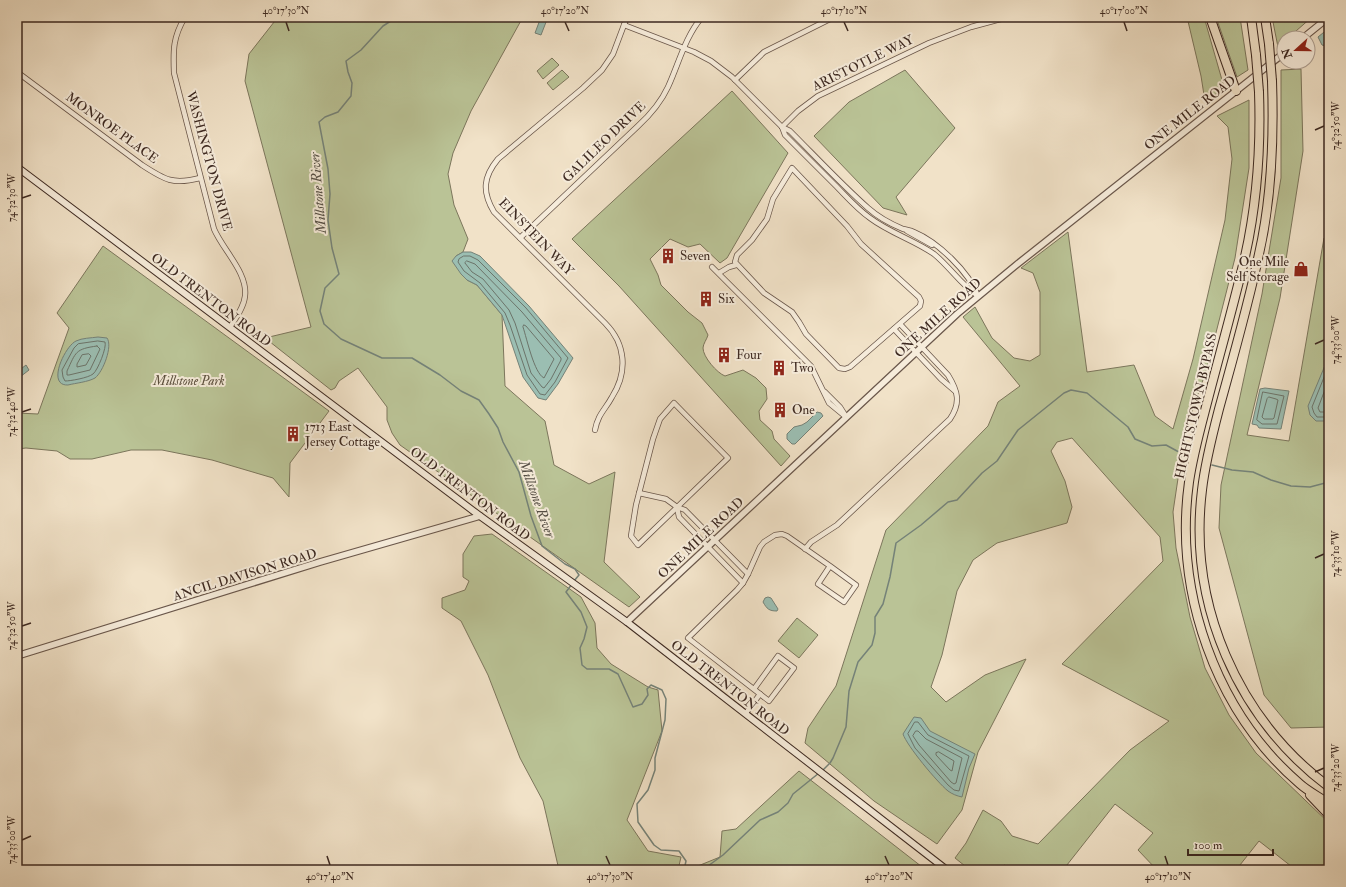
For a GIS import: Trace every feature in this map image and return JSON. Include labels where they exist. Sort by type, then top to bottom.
[{"type":"highway","points":[[1210,17],[1236,91]]},
{"type":"highway","name":"HIGHTSTOWN BYPASS","points":[[1251,17],[1259,92],[1260,130],[1258,168],[1252,220],[1244,261],[1193,458],[1187,507],[1187,552],[1191,586],[1204,637],[1221,682],[1232,703],[1266,749],[1301,786],[1329,804]]},
{"type":"highway","name":"HIGHTSTOWN BYPASS","points":[[1265,17],[1269,44],[1274,115],[1272,169],[1266,222],[1255,275],[1207,455],[1200,508],[1200,552],[1205,590],[1216,633],[1241,688],[1278,740],[1305,768],[1329,787]]},
{"type":"highway","points":[[1301,786],[1329,814]]},
{"type":"main road","name":"OLD TRENTON ROAD","points":[[17,167],[480,516],[627,622],[947,870]]},
{"type":"street","name":"WASHINGTON DRIVE","points":[[185,17],[177,30],[173,52],[174,73],[214,229],[240,273],[244,284],[245,296],[242,306],[230,327]]},
{"type":"street","name":"EINSTEIN WAY","points":[[595,430],[597,418],[613,396],[621,378],[623,359],[621,348],[615,335],[608,326],[494,212],[488,203],[485,186],[489,172],[498,159],[584,88],[602,70],[613,54],[627,17]]},
{"type":"street","name":"GALILEO DRIVE","points":[[520,238],[648,117],[668,88],[689,36],[702,17]]},
{"type":"street","points":[[735,80],[764,52],[834,17]]},
{"type":"street","name":"ARISTOTLE WAY","points":[[782,127],[798,111],[818,96],[929,43],[992,19],[1008,17]]},
{"type":"street","points":[[1313,30],[1329,17]]},
{"type":"street","points":[[624,24],[684,48],[711,61],[735,80],[782,127],[790,131],[869,209],[886,221],[913,231],[929,239],[955,263],[974,286],[978,296]]},
{"type":"street","name":"ONE MILE ROAD","points":[[627,622],[915,352],[978,296],[1276,59]]},
{"type":"street","name":"MONROE PLACE","points":[[17,72],[136,161],[161,177],[177,182],[200,178]]},
{"type":"street","points":[[782,127],[785,135],[855,206],[886,228],[934,254],[947,265],[968,290],[978,296]]},
{"type":"street","points":[[792,168],[847,226],[861,244],[919,297],[921,303],[920,306],[900,324],[850,367],[845,369],[839,368],[806,334],[792,312],[764,293],[736,265],[735,262],[737,255],[752,240],[767,218],[773,199],[792,168]]},
{"type":"street","points":[[718,274],[724,269],[736,265]]},
{"type":"street","points":[[712,267],[811,366],[824,391],[840,407],[846,417]]},
{"type":"street","points":[[805,548],[810,542],[837,525],[950,419],[957,408],[958,401],[954,384],[948,375],[900,324]]},
{"type":"street","points":[[894,329],[941,379],[955,391]]},
{"type":"street","points":[[674,403],[728,458],[638,545],[631,536],[639,493],[653,439],[660,419],[674,403]]},
{"type":"street","points":[[639,493],[666,499],[677,508],[685,510],[748,574]]},
{"type":"street","points":[[677,508],[679,517],[743,583]]},
{"type":"street","name":"ANCIL DAVISON ROAD","points":[[17,656],[320,562],[480,516]]},
{"type":"street","points":[[754,689],[778,656],[794,668],[769,700],[760,694],[688,638],[743,583],[760,547],[770,536],[782,534],[787,536],[805,548],[830,566],[856,585],[844,602],[818,584],[830,566]]},
{"type":"street","points":[[746,713],[760,694]]},
{"type":"green space","points":[[278,17],[523,17],[471,111],[453,153],[448,174],[454,205],[468,239],[463,252],[456,256],[467,280],[477,285],[502,315],[505,386],[545,421],[554,465],[589,484],[615,472],[604,562],[640,597],[629,607],[400,445],[392,433],[387,420],[387,407],[358,368],[339,381],[335,388],[331,390],[265,338],[311,327],[245,81],[249,54]]},
{"type":"green space","points":[[1187,17],[1204,17],[1224,87],[1210,99],[1204,95]]},
{"type":"green space","points":[[1216,17],[1240,17],[1248,70],[1237,77]]},
{"type":"green space","points":[[1272,17],[1312,17],[1297,30],[1276,30],[1276,37]]},
{"type":"green space","points":[[552,58],[559,65],[543,79],[537,71]]},
{"type":"green space","points":[[562,70],[569,77],[553,90],[547,83]]},
{"type":"green space","points":[[905,70],[955,128],[896,197],[907,215],[883,208],[814,136],[849,102]]},
{"type":"green space","points":[[1281,70],[1301,70],[1303,151],[1280,298],[1247,435],[1289,441],[1324,238],[1329,239],[1329,727],[1291,728],[1264,695],[1219,528],[1221,485],[1262,294],[1281,178]]},
{"type":"green space","points":[[732,91],[788,153],[727,258],[720,263],[700,244],[688,247],[670,239],[650,259],[661,285],[688,312],[702,323],[708,335],[703,346],[705,356],[715,368],[725,376],[743,370],[756,378],[766,388],[767,399],[759,411],[760,420],[772,431],[774,439],[790,456],[781,466],[619,286],[572,239]]},
{"type":"green space","points":[[1249,100],[1249,168],[1235,258],[1207,368],[1188,424],[1183,445],[1173,512],[1176,548],[1190,617],[1205,668],[1229,715],[1256,753],[1329,823],[1329,870],[1296,870],[1259,841],[1236,870],[1157,870],[1138,850],[1153,833],[1115,804],[1063,870],[1013,870],[1004,865],[1000,870],[970,870],[955,858],[966,843],[983,810],[1001,821],[1012,836],[1038,844],[1130,750],[1169,721],[1062,664],[1163,561],[1160,537],[1072,438],[1057,442],[1051,451],[1065,481],[1072,507],[1067,523],[997,543],[973,560],[957,591],[942,655],[931,687],[946,702],[985,675],[1026,659],[978,752],[962,810],[937,844],[874,801],[805,743],[808,728],[836,686],[886,530],[988,426],[998,402],[1020,386],[963,317],[975,307],[992,338],[1014,358],[1030,361],[1040,355],[1040,292],[1033,273],[1021,268],[1068,232],[1087,372],[1134,365],[1155,416],[1173,429],[1193,359],[1225,220],[1232,159],[1228,127],[1217,116]]},
{"type":"green space","name":"Millstone Park","points":[[103,246],[329,411],[290,463],[289,497],[273,478],[212,460],[162,450],[131,450],[92,459],[70,459],[57,451],[26,448],[17,449],[17,413],[38,414],[69,328],[57,313]]},
{"type":"green space","points":[[492,534],[581,597],[595,623],[597,648],[611,664],[648,687],[658,690],[662,731],[627,820],[648,851],[681,857],[678,870],[559,870],[543,801],[520,758],[488,675],[461,621],[442,608],[442,598],[465,590],[469,581],[463,577],[463,554],[474,536]]},
{"type":"green space","points":[[797,618],[818,635],[799,658],[778,641]]},
{"type":"green space","points":[[799,771],[926,870],[688,870],[720,857],[722,831],[736,829]]},
{"type":"water","points":[[541,17],[548,17],[541,35],[535,33]]},
{"type":"water","points":[[1329,28],[1329,47],[1322,45],[1318,37]]},
{"type":"water","points":[[463,252],[471,252],[480,256],[529,306],[573,358],[558,384],[546,400],[538,398],[523,377],[502,315],[477,285],[467,280],[461,274],[452,261],[456,256]]},
{"type":"water","points":[[98,337],[107,338],[109,347],[104,365],[98,375],[95,378],[85,381],[68,385],[62,384],[58,379],[58,373],[67,350],[76,341]]},
{"type":"water","points":[[1329,345],[1329,421],[1316,421],[1310,415],[1308,406],[1326,363]]},
{"type":"water","points":[[26,365],[29,370],[20,377],[17,372]]},
{"type":"water","points":[[1265,388],[1289,391],[1281,429],[1259,428],[1257,425],[1252,424],[1260,389]]},
{"type":"water","points":[[817,412],[821,413],[823,416],[795,444],[792,444],[787,439],[787,434],[794,427],[807,422]]},
{"type":"water","points":[[765,598],[771,598],[778,609],[777,611],[770,610],[764,604],[763,602]]},
{"type":"water","points":[[914,717],[921,718],[930,731],[975,754],[969,768],[962,797],[948,791],[923,764],[910,747],[903,734]]},
{"type":"waterway","name":"Millstone River","points":[[397,17],[383,26],[361,50],[346,61],[352,83],[351,96],[338,112],[325,117],[319,122],[328,169],[330,194],[328,220],[332,248],[339,274],[325,288],[320,311],[324,324],[341,339],[382,358],[412,358],[440,375],[461,391],[479,400],[498,428],[503,442],[519,472],[531,516],[542,546],[565,564],[575,569],[579,575],[574,581]]},
{"type":"waterway","points":[[822,771],[833,758],[846,727],[849,691],[858,662],[872,645],[875,633],[875,617],[883,604],[890,577],[896,543],[921,525],[948,502],[957,500],[982,473],[997,461],[1018,430],[1064,393],[1071,390],[1087,393],[1128,427],[1135,439],[1152,446],[1166,445],[1187,454]]},
{"type":"waterway","points":[[1212,465],[1232,470],[1253,472],[1271,480],[1291,486],[1310,487],[1329,482]]},
{"type":"waterway","name":"Millstone River","points":[[572,584],[566,592],[581,612],[587,627],[580,648],[582,665],[587,669],[609,669],[618,674],[633,707],[642,704],[648,695],[647,689],[651,685],[662,690],[666,699],[665,720],[655,758],[655,770],[648,790],[637,804],[638,822],[654,845],[661,850],[679,851],[686,861],[684,870]]},
{"type":"waterway","points":[[697,870],[708,866],[723,855],[760,820],[778,812],[788,803],[793,794],[819,773]]},
{"type":"place","name":"Seven","points":[[668,256]]},
{"type":"place","name":"One Mile Self Storage","points":[[1301,269]]},
{"type":"place","name":"Six","points":[[706,299]]},
{"type":"place","name":"Four","points":[[724,355]]},
{"type":"place","name":"Two","points":[[779,368]]},
{"type":"place","name":"One","points":[[780,410]]},
{"type":"place","name":"1713 East Jersey Cottage","points":[[293,434]]}]
